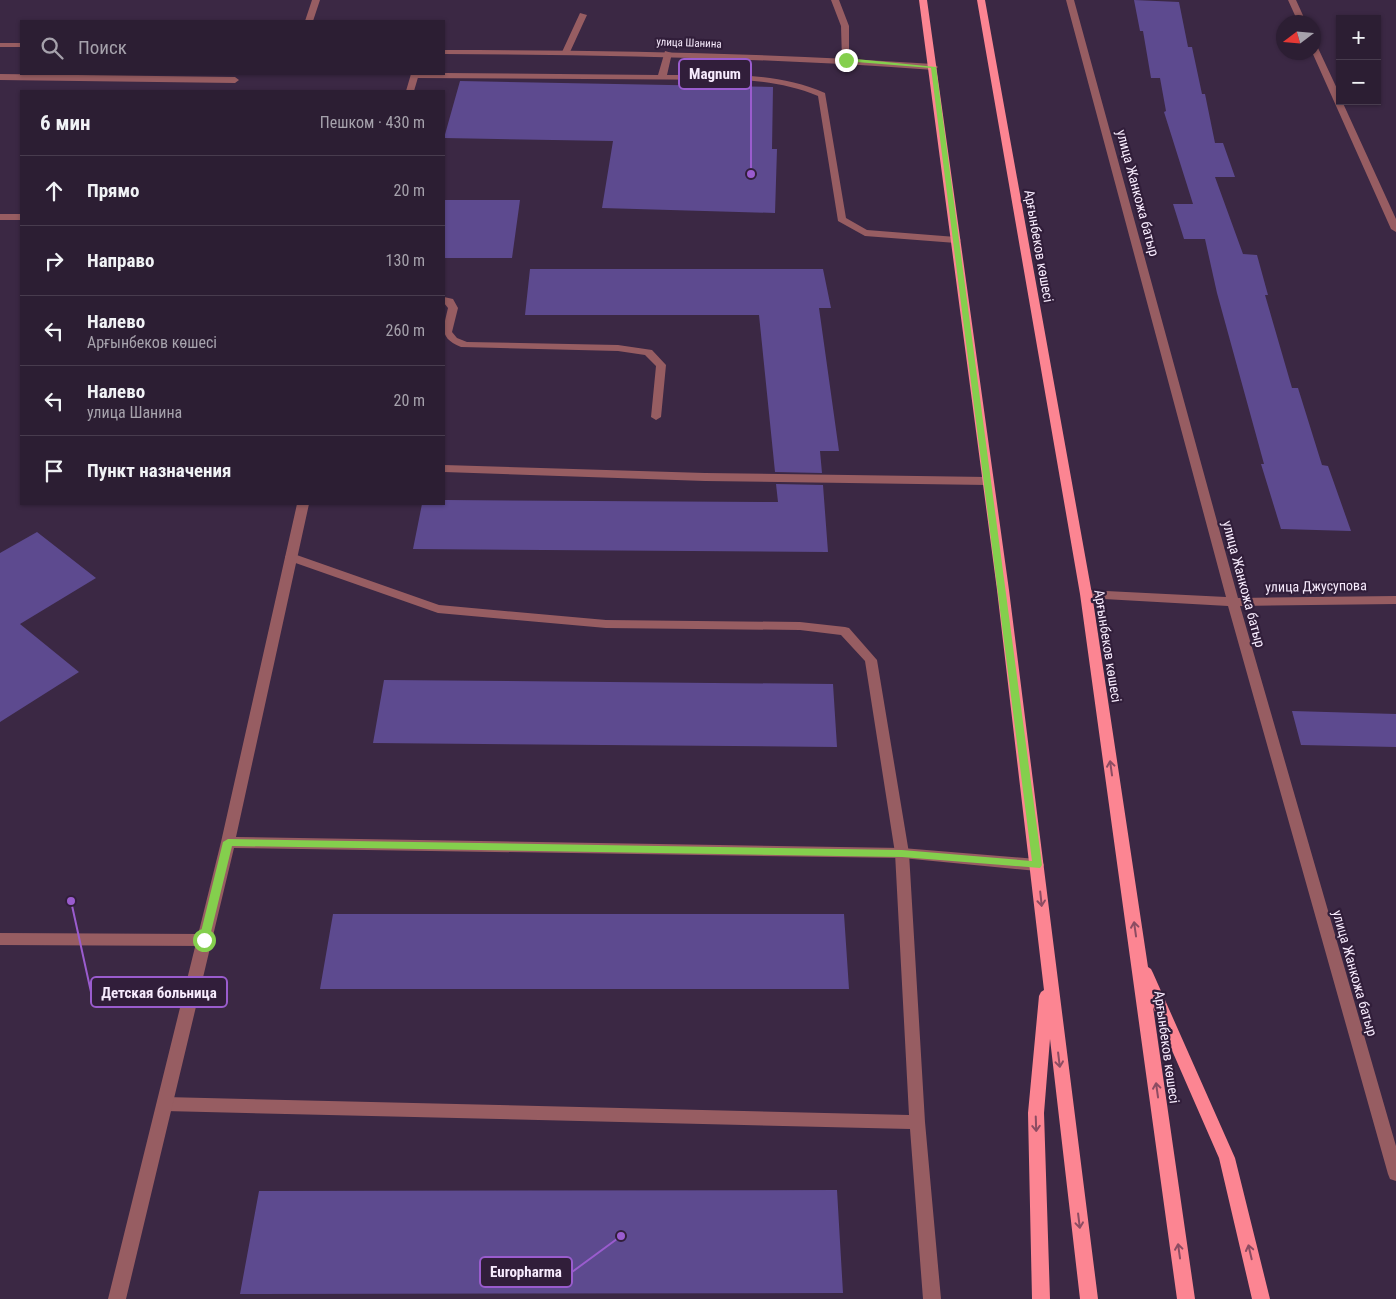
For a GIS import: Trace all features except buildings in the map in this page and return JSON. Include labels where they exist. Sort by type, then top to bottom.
[{"type":"main road","points":[[923,0],[934,67],[987,481],[1003,590],[1089,1299]]},
{"type":"main road","name":"Арғынбеков көшесі","points":[[981,0],[1086,594],[1186,1299]]},
{"type":"main road","points":[[1139,958],[1227,1158],[1261,1299]]},
{"type":"main road","points":[[1041,1299],[1036,1113],[1048,971]]},
{"type":"street","points":[[309,20],[316,0]]},
{"type":"street","points":[[835,0],[845,26],[846,60]]},
{"type":"street","name":"улица Жанкожа батыр","points":[[1070,0],[1233,602],[1396,1174]]},
{"type":"street","points":[[1292,0],[1299,15]]},
{"type":"street","points":[[566,52],[584,15]]},
{"type":"street","points":[[0,45],[20,45]]},
{"type":"street","name":"улица Шанина","points":[[445,52],[668,53],[846,60],[934,67]]},
{"type":"street","points":[[662,78],[668,53]]},
{"type":"street","points":[[1319,60],[1396,229]]},
{"type":"street","points":[[445,74],[774,79],[807,87],[822,95],[841,219],[865,233],[956,240]]},
{"type":"street","points":[[0,77],[42,75],[235,80]]},
{"type":"street","points":[[410,90],[415,75]]},
{"type":"street","points":[[0,217],[20,218]]},
{"type":"street","points":[[445,300],[448,300],[453,308],[447,332],[453,340],[466,345],[618,348],[648,352],[661,365],[656,417]]},
{"type":"street","points":[[445,468],[705,477],[987,481]]},
{"type":"street","points":[[117,1299],[228,842],[303,505]]},
{"type":"street","points":[[291,558],[438,609],[606,624],[800,626],[846,631],[871,660],[902,853],[917,1122],[932,1299]]},
{"type":"street","name":"улица Джусупова","points":[[1086,594],[1233,602],[1396,600]]},
{"type":"street","points":[[228,842],[902,853],[1037,865]]},
{"type":"street","points":[[0,939],[204,940]]},
{"type":"street","points":[[165,1104],[917,1122]]},
{"type":"place","name":"Magnum","points":[[751,174]]},
{"type":"place","name":"Детская больница","points":[[71,901]]},
{"type":"place","name":"Europharma","points":[[621,1236]]},
{"type":"route","points":[[204,940],[228,842],[902,853],[1037,865],[934,67],[846,60]]}]
